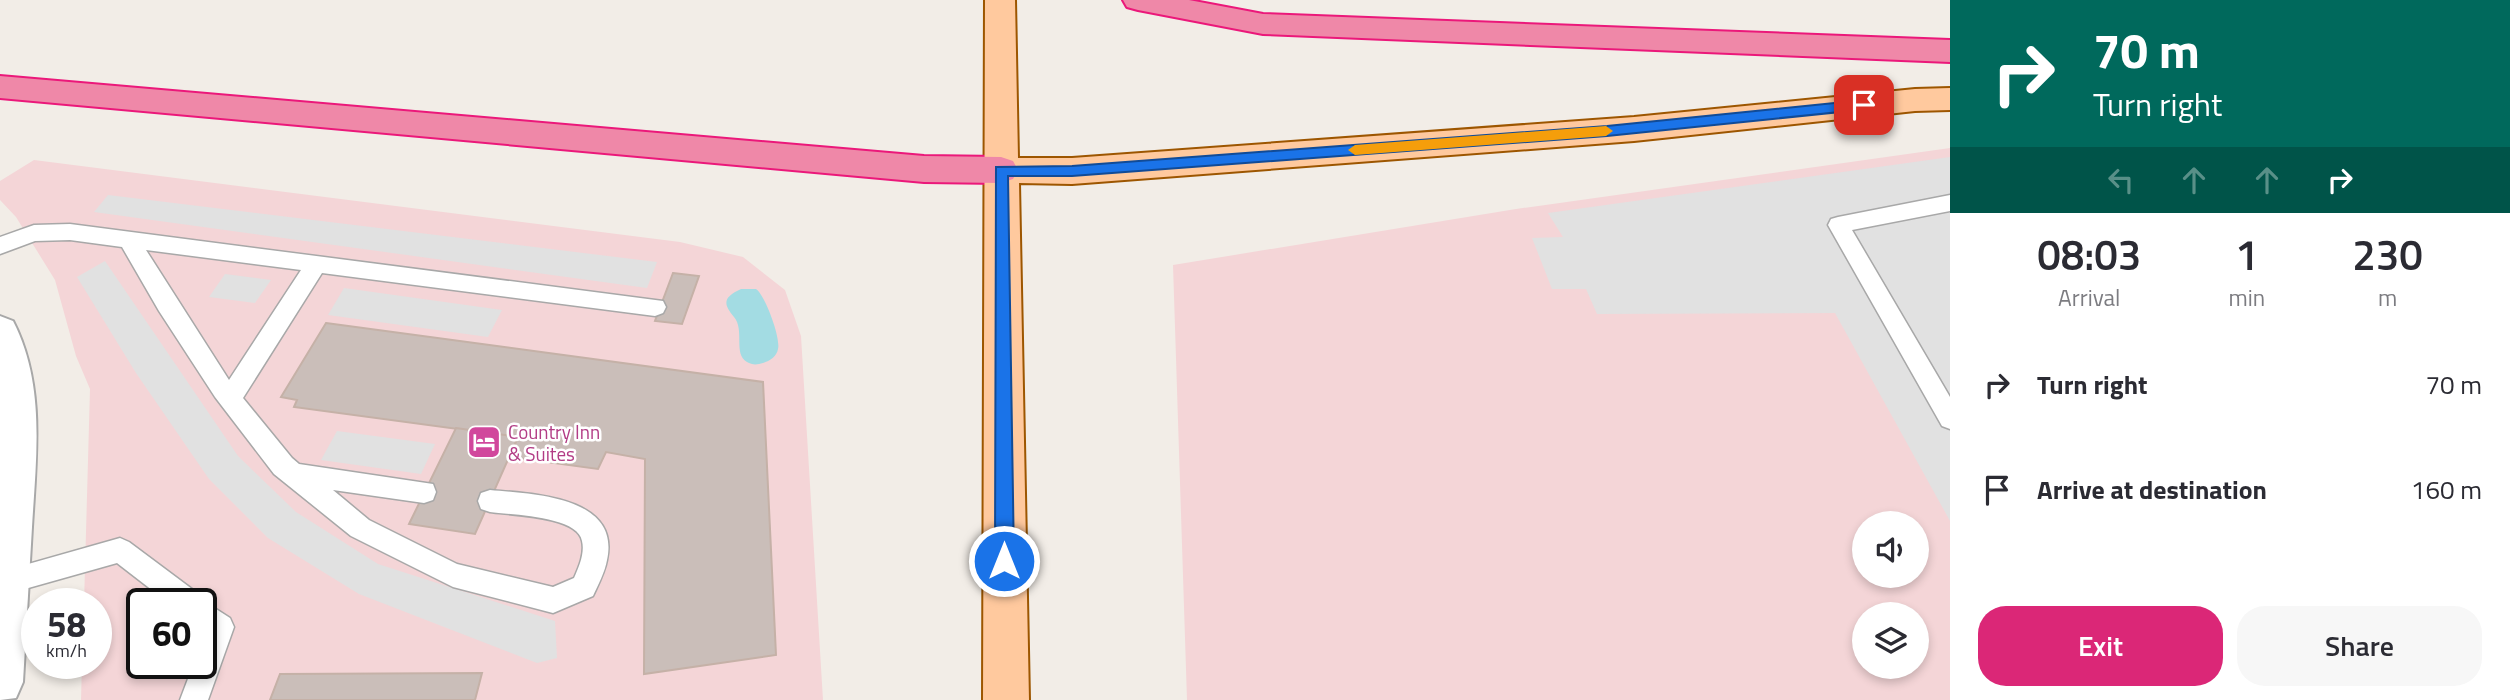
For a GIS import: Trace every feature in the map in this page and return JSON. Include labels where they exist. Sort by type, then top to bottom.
[{"type":"highway","points":[[1138,0],[1264,24],[1950,51]]},
{"type":"highway","points":[[0,87],[896,167],[1001,170]]},
{"type":"main road","points":[[1000,0],[1006,700]]},
{"type":"main road","points":[[1001,170],[1072,171],[1634,129],[1915,100],[1950,99]]},
{"type":"street","points":[[0,332],[12,374],[7,582],[0,682]]},
{"type":"lane","points":[[1950,203],[1838,225],[1950,419]]},
{"type":"lane","points":[[0,246],[34,233],[70,232],[655,307]]},
{"type":"lane","points":[[129,240],[167,305],[230,399],[282,466],[360,528],[453,575],[553,600],[584,587],[596,564],[597,536],[582,518],[555,510],[490,501]]},
{"type":"lane","points":[[230,399],[316,264]]},
{"type":"lane","points":[[294,474],[424,492]]},
{"type":"lane","points":[[7,582],[120,550],[170,588]]},
{"type":"lane","points":[[194,700],[202,679]]},
{"type":"shaded area","points":[[1950,148],[1950,700],[1187,700],[1173,265],[1516,209]]},
{"type":"shaded area","points":[[1950,157],[1950,521],[1835,313],[1597,314],[1586,289],[1552,289],[1532,238],[1563,237],[1548,213]]},
{"type":"shaded area","points":[[34,160],[680,242],[743,257],[785,290],[801,336],[823,700],[81,700],[82,679],[112,679],[112,588],[84,588],[90,389],[76,356],[55,280],[16,217],[0,200],[0,181]]},
{"type":"shaded area","points":[[108,195],[657,262],[647,288],[94,212]]},
{"type":"shaded area","points":[[105,261],[238,456],[296,512],[378,564],[555,621],[557,658],[537,663],[359,594],[268,538],[209,479],[136,373],[77,277]]},
{"type":"shaded area","points":[[225,274],[271,280],[255,303],[209,297]]},
{"type":"shaded area","points":[[344,288],[502,310],[488,337],[328,315]]},
{"type":"shaded area","points":[[337,431],[435,444],[421,474],[321,460]]},
{"type":"water","points":[[741,289],[756,289],[760,293],[775,327],[777,352],[771,360],[761,364],[751,364],[743,358],[739,328],[726,304],[731,295]]},
{"type":"building","points":[[673,273],[699,276],[682,324],[655,321]]},
{"type":"building","points":[[326,323],[763,382],[776,655],[644,674],[645,459],[606,452],[598,469],[509,457],[518,437],[294,407],[297,400],[281,397]]},
{"type":"building","points":[[456,428],[518,437],[475,534],[409,524]]},
{"type":"building","points":[[482,673],[475,700],[270,700],[280,674]]},
{"type":"slow traffic","points":[[1355,150],[1606,131]]},
{"type":"place","name":"Country Inn & Suites","points":[[484,442]]},
{"type":"route","points":[[1004,561],[1001,170],[1072,171],[1634,129],[1864,105]]}]
